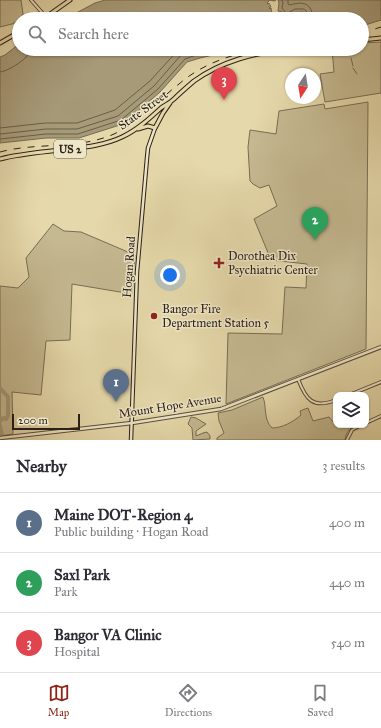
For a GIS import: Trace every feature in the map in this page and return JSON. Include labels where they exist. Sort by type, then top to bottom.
[{"type":"main road","points":[[53,12],[70,0]]},
{"type":"main road","points":[[0,43],[12,36]]},
{"type":"main road","points":[[369,39],[381,38]]},
{"type":"main road","name":"State Street","points":[[0,159],[18,155],[96,146],[122,137],[153,121],[184,89],[194,81],[219,66],[248,56]]},
{"type":"main road","name":"Hogan Road","points":[[155,128],[153,121],[172,101]]},
{"type":"main road","points":[[136,129],[148,126],[155,128]]},
{"type":"street","points":[[31,0],[40,12]]},
{"type":"street","name":"Hogan Road","points":[[131,440],[138,257],[146,158],[155,128]]},
{"type":"street","name":"Mount Hope Avenue","points":[[0,438],[7,439],[132,423],[221,409],[381,347]]},
{"type":"street","points":[[298,379],[307,398],[312,401],[326,404],[333,401]]},
{"type":"street","points":[[356,392],[381,382]]},
{"type":"street","points":[[369,422],[381,416]]},
{"type":"street","points":[[348,440],[352,430],[356,428]]},
{"type":"shaded area","points":[[0,0],[21,0],[23,12],[12,12],[12,24],[0,27]]},
{"type":"shaded area","points":[[381,42],[381,93],[325,102],[321,74],[334,72],[333,56],[369,56],[369,43]]},
{"type":"shaded area","points":[[368,102],[366,349],[226,404],[228,333],[282,334],[285,287],[306,288],[307,264],[271,260],[254,219],[277,206],[269,185],[260,188],[250,181],[248,147],[250,130],[276,134],[279,111],[324,104],[325,109]]},
{"type":"shaded area","points":[[53,224],[64,231],[81,232],[135,255],[132,294],[72,284],[70,340],[46,341],[41,395],[12,392],[13,434],[0,436],[0,286],[18,288],[29,277],[26,258]]},
{"type":"shaded area","points":[[263,397],[267,421],[272,428],[280,427],[291,422],[301,415],[300,411],[308,408],[313,421],[329,417],[333,422],[333,428],[352,428],[348,431],[345,440],[217,440],[217,438],[224,433],[219,421],[218,413],[232,410]]},
{"type":"shaded area","points":[[191,417],[196,418],[206,424],[196,431],[196,436],[207,432],[210,439],[193,440],[192,428],[188,424]]},
{"type":"water","points":[[105,0],[270,0],[267,3],[269,3],[271,7],[269,8],[271,8],[272,12],[78,12],[95,3]]},
{"type":"water","points":[[278,0],[381,0],[381,20],[369,24],[369,12],[282,12],[278,11]]},
{"type":"water","points":[[12,50],[12,56],[209,56],[187,62],[160,92],[123,124],[79,138],[46,138],[0,143],[0,57]]},
{"type":"waterway","points":[[351,58],[353,66]]},
{"type":"waterway","points":[[353,68],[357,74]]},
{"type":"waterway","points":[[0,388],[8,397],[8,415],[6,419],[3,418],[0,421]]},
{"type":"waterway","points":[[0,426],[2,435]]},
{"type":"railway","points":[[369,31],[381,27]]},
{"type":"railway","points":[[0,152],[28,147],[86,142],[114,134],[132,124],[188,77],[217,61],[231,56]]},
{"type":"place","name":"Bangor VA Clinic","points":[[224,100]]},
{"type":"place","name":"Saxl Park","points":[[315,240]]},
{"type":"place","name":"Dorothea Dix Psychiatric Center","points":[[219,263]]},
{"type":"place","name":"Bangor Fire Department Station 5","points":[[154,316]]},
{"type":"place","name":"Maine DOT-Region 4","points":[[116,402]]}]
